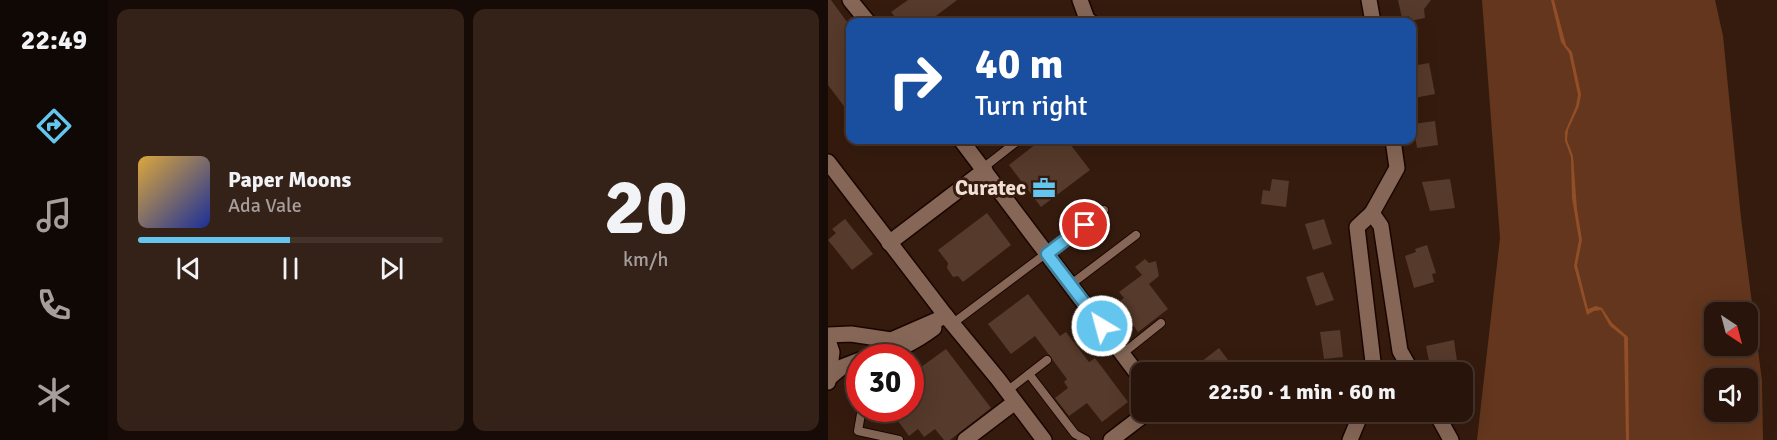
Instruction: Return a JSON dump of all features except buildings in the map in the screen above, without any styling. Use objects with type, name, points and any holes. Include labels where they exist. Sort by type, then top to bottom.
[{"type":"street","points":[[1080,0],[1087,18]]},
{"type":"street","points":[[1369,0],[1372,18]]},
{"type":"street","points":[[857,2],[866,18]]},
{"type":"street","points":[[964,144],[1131,366]]},
{"type":"street","points":[[1373,362],[1357,227],[1372,213],[1397,168],[1394,144]]},
{"type":"street","points":[[828,162],[1044,440]]},
{"type":"street","points":[[890,243],[984,169]]},
{"type":"street","points":[[1372,213],[1382,226],[1400,351],[1406,362]]},
{"type":"street","points":[[828,335],[851,334],[891,340],[949,320]]},
{"type":"street","points":[[912,344],[949,320]]},
{"type":"street","points":[[828,340],[832,352],[828,380]]},
{"type":"street","points":[[828,380],[846,365]]},
{"type":"street","points":[[965,440],[1011,397]]},
{"type":"street","points":[[1112,440],[1135,422]]},
{"type":"street","points":[[1350,440],[1357,422]]},
{"type":"street","points":[[1441,422],[1451,440]]},
{"type":"lane","points":[[984,169],[1014,144]]},
{"type":"lane","points":[[949,320],[1047,254],[1104,210]]},
{"type":"lane","points":[[1070,285],[1136,235]]},
{"type":"lane","points":[[1122,354],[1161,323]]},
{"type":"lane","points":[[1011,397],[1029,374],[1047,360]]},
{"type":"lane","points":[[1029,374],[1075,434],[1086,440]]},
{"type":"lane","points":[[859,422],[858,430],[899,440]]},
{"type":"shaded area","points":[[1482,0],[1715,0],[1723,36],[1752,302],[1704,302],[1704,356],[1758,356],[1758,350],[1762,381],[1763,440],[1477,440],[1500,238]]},
{"type":"shaded area","points":[[1551,0],[1554,0],[1566,45],[1572,52],[1581,94],[1579,106],[1568,130],[1567,140],[1573,156],[1582,240],[1577,265],[1588,309],[1596,306],[1602,308],[1612,323],[1628,337],[1629,440],[1626,440],[1624,337],[1610,326],[1601,310],[1587,315],[1574,266],[1579,240],[1572,198],[1571,157],[1565,141],[1565,132],[1578,95],[1569,53],[1561,42]]},
{"type":"place","name":"Curatec","points":[[1044,188]]},
{"type":"route","points":[[1085,225],[1047,254],[1102,326]]}]
